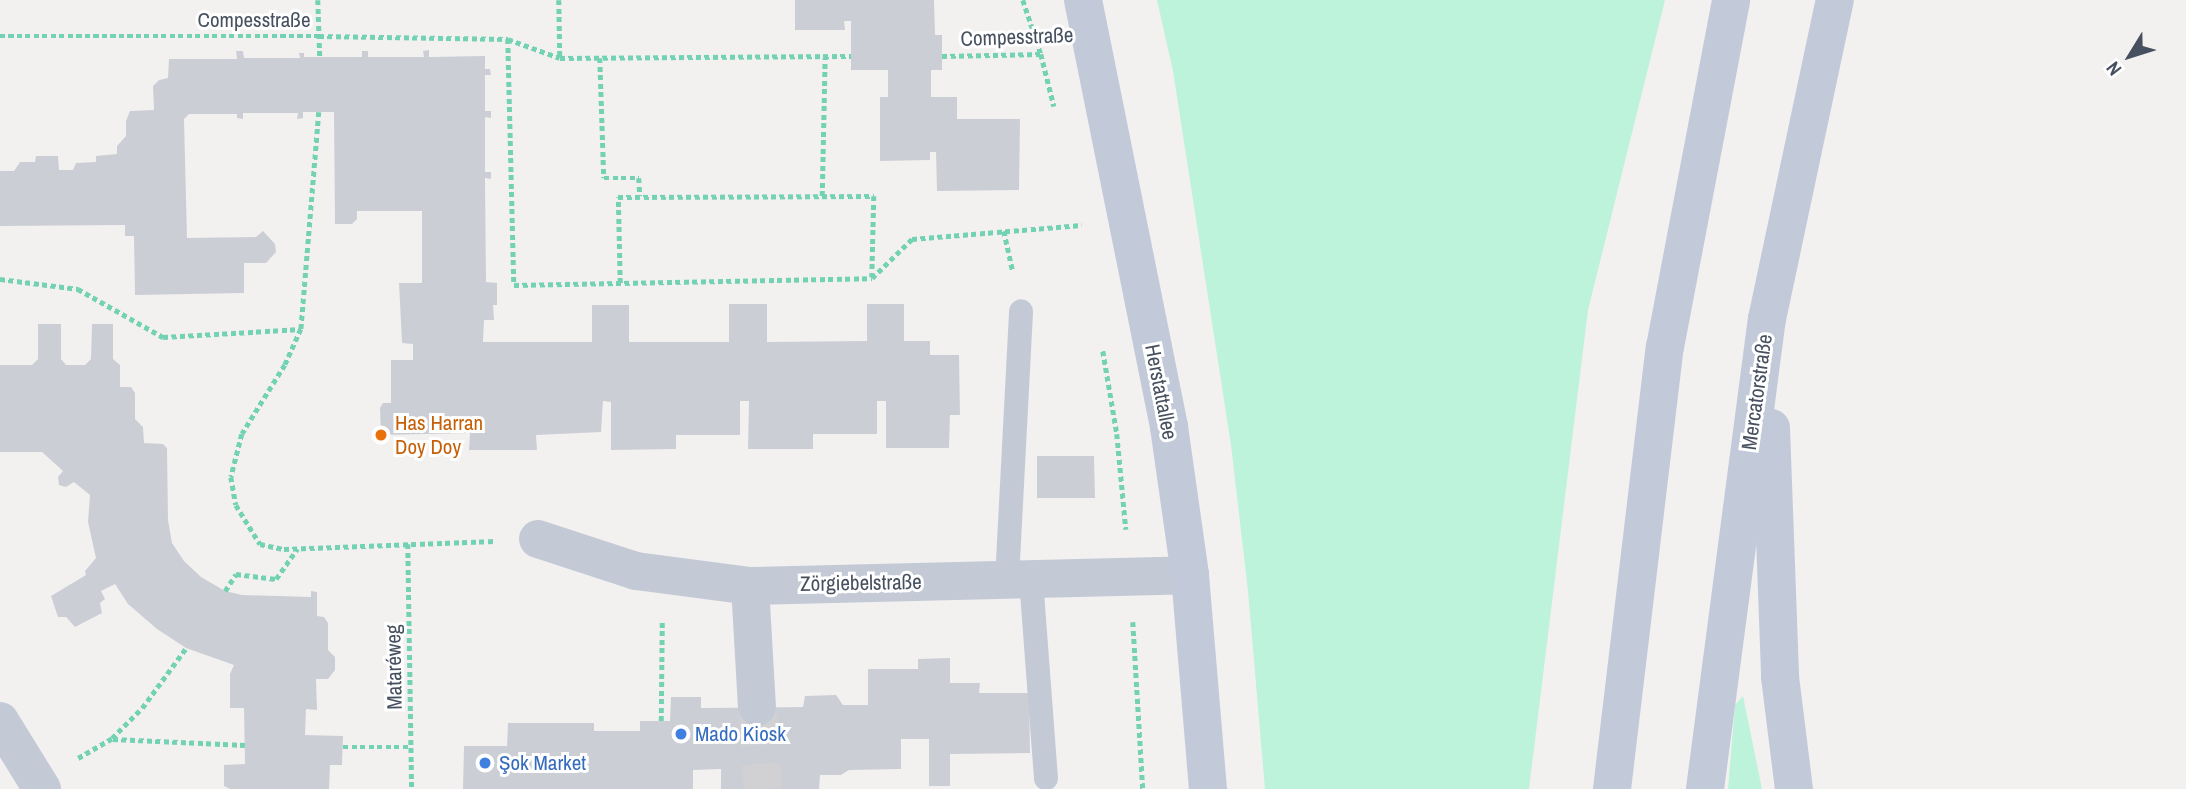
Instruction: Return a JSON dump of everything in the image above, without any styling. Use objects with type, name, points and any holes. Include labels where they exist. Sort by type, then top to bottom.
[{"type":"main road","name":"Herstattallee","points":[[1083,0],[1169,427],[1190,575],[1208,789]]},
{"type":"main road","points":[[1612,789],[1665,347],[1731,0]]},
{"type":"main road","name":"Mercatorstraße","points":[[1705,789],[1767,319],[1835,0]]},
{"type":"main road","points":[[1767,319],[1780,677],[1794,789]]},
{"type":"street","name":"Zörgiebelstraße","points":[[538,539],[636,571],[750,586],[1190,575]]},
{"type":"street","points":[[750,586],[757,707]]},
{"type":"street","points":[[0,720],[40,785]]},
{"type":"lane","points":[[1021,311],[1019,580],[1046,778]]},
{"type":"path","points":[[318,0],[320,57]]},
{"type":"path","points":[[559,0],[560,58]]},
{"type":"path","points":[[1023,0],[1041,54],[1057,119]]},
{"type":"path","name":"Compesstraße","points":[[0,36],[319,36],[508,40],[560,58],[851,56]]},
{"type":"path","points":[[508,40],[514,285],[872,278],[912,239],[1082,225]]},
{"type":"path","name":"Compesstraße","points":[[942,56],[1094,50]]},
{"type":"path","points":[[822,196],[825,57]]},
{"type":"path","points":[[600,58],[604,178],[639,178],[639,197]]},
{"type":"path","points":[[320,112],[301,329],[285,365],[242,434],[231,477],[236,505],[260,544],[297,548],[538,539]]},
{"type":"path","points":[[620,283],[618,197],[874,196],[872,278]]},
{"type":"path","points":[[1080,217],[1084,238]]},
{"type":"path","points":[[0,279],[78,289],[163,337],[301,329]]},
{"type":"path","points":[[1102,342],[1117,434],[1131,577],[1143,789]]},
{"type":"path","name":"Mataréweg","points":[[408,544],[412,789]]},
{"type":"path","points":[[225,591],[236,574],[276,579],[297,548]]},
{"type":"path","points":[[661,721],[663,574]]},
{"type":"path","points":[[40,785],[112,738],[142,708],[186,648]]},
{"type":"path","points":[[112,738],[245,745]]},
{"type":"path","points":[[343,747],[411,747]]},
{"type":"green space","points":[[1157,0],[1665,0],[1588,310],[1529,789],[1265,789],[1248,591],[1231,445],[1173,71]]},
{"type":"green space","points":[[1743,696],[1762,789],[1728,789],[1735,705]]},
{"type":"building","points":[[795,0],[934,0],[935,35],[942,35],[942,70],[931,70],[931,97],[957,97],[957,119],[1020,119],[1019,190],[937,191],[936,152],[930,152],[930,160],[880,161],[880,97],[888,97],[888,70],[851,70],[851,21],[844,21],[845,30],[795,30]]},
{"type":"building","points":[[429,50],[429,57],[485,56],[485,69],[490,69],[491,75],[485,75],[485,111],[491,111],[491,118],[485,117],[485,172],[491,172],[491,179],[485,178],[486,282],[497,283],[497,305],[493,305],[494,320],[484,320],[483,342],[592,342],[592,305],[629,305],[629,342],[729,342],[729,304],[767,304],[767,342],[867,341],[867,304],[904,304],[904,341],[930,341],[930,355],[959,355],[960,415],[950,415],[949,448],[886,448],[886,401],[877,401],[877,434],[813,434],[813,449],[748,449],[749,401],[740,401],[740,435],[676,435],[676,449],[611,450],[611,402],[603,401],[601,432],[536,435],[537,450],[469,450],[470,433],[381,435],[380,408],[383,403],[391,403],[391,360],[413,360],[413,344],[402,343],[399,283],[422,283],[422,211],[357,211],[357,219],[352,224],[335,224],[334,112],[303,112],[303,118],[297,119],[298,113],[243,113],[243,119],[237,118],[237,114],[189,114],[184,119],[187,238],[256,237],[263,231],[275,244],[276,252],[266,263],[244,263],[244,293],[135,295],[134,236],[125,236],[125,225],[0,226],[0,171],[14,171],[20,162],[35,162],[36,156],[58,156],[59,170],[73,170],[76,163],[96,162],[96,156],[117,154],[117,146],[126,136],[126,121],[130,111],[154,110],[153,86],[159,80],[168,78],[169,59],[237,59],[236,51],[243,51],[244,58],[300,58],[299,53],[304,53],[304,57],[362,57],[362,51],[368,51],[368,57],[424,57],[423,51]]},
{"type":"building","points":[[38,324],[61,324],[61,359],[66,365],[85,365],[91,359],[92,324],[113,324],[113,359],[120,365],[120,387],[131,387],[135,393],[135,419],[143,427],[144,443],[163,444],[167,448],[168,520],[172,543],[184,561],[201,577],[225,591],[242,595],[311,597],[311,591],[317,592],[317,616],[324,617],[328,623],[328,650],[335,657],[335,670],[328,679],[316,679],[317,710],[306,709],[305,735],[343,736],[342,765],[330,765],[329,789],[230,789],[224,786],[224,765],[245,764],[244,708],[230,708],[230,674],[234,665],[186,648],[157,629],[128,604],[115,584],[101,591],[105,599],[100,603],[102,613],[75,627],[66,617],[58,617],[51,596],[86,575],[85,571],[96,558],[88,522],[90,495],[74,482],[66,487],[59,485],[58,477],[63,471],[42,452],[0,452],[0,365],[32,365],[38,359]]},
{"type":"building","points":[[1037,456],[1094,456],[1095,498],[1037,498]]},
{"type":"building","points":[[950,658],[950,683],[980,683],[979,693],[1029,693],[1030,753],[950,754],[950,786],[929,786],[929,739],[901,739],[901,769],[849,770],[841,775],[820,775],[819,789],[721,789],[721,769],[693,770],[693,789],[463,789],[464,746],[507,746],[508,723],[594,723],[594,731],[640,731],[640,721],[670,721],[671,697],[701,697],[701,708],[803,707],[805,696],[836,695],[843,705],[868,705],[868,669],[918,669],[918,659]]},
{"type":"tunnel","points":[[757,707],[763,789]]},
{"type":"place","name":"Has Harran Doy Doy","points":[[381,435]]},
{"type":"place","name":"Mado Kiosk","points":[[681,734]]},
{"type":"place","name":"Şok Market","points":[[485,763]]}]
